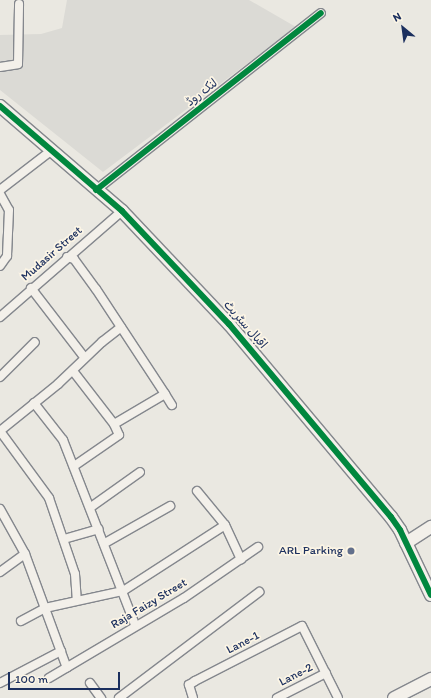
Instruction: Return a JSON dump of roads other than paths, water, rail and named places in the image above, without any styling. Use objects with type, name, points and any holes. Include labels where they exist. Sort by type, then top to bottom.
[{"type":"street","points":[[0,67],[18,64],[19,4]]},
{"type":"street","name":"لنک روڈ","points":[[96,190],[321,13]]},
{"type":"street","name":"اقبال سٹریٹ","points":[[1,108],[52,150],[96,190],[122,210],[230,324],[386,510],[406,543],[431,595]]},
{"type":"street","points":[[0,190],[52,150]]},
{"type":"street","points":[[0,194],[9,210],[7,256],[0,266]]},
{"type":"street","name":"Mudasir Street","points":[[0,318],[30,288],[122,210]]},
{"type":"street","points":[[67,257],[74,259],[121,327],[172,406]]},
{"type":"street","points":[[30,288],[85,358]]},
{"type":"street","points":[[78,600],[74,574],[64,539],[49,498],[3,441],[0,431],[73,371],[85,358],[121,327]]},
{"type":"street","points":[[0,377],[35,342]]},
{"type":"street","points":[[73,371],[114,424],[119,435],[74,466]]},
{"type":"street","points":[[114,424],[165,394]]},
{"type":"street","points":[[34,403],[63,440],[91,507],[135,625]]},
{"type":"street","points":[[91,507],[140,472]]},
{"type":"street","points":[[197,491],[225,525],[241,559]]},
{"type":"street","points":[[105,544],[170,506]]},
{"type":"street","points":[[0,509],[25,554],[67,668]]},
{"type":"street","points":[[21,621],[46,608],[123,591],[225,525]]},
{"type":"street","points":[[406,543],[431,527]]},
{"type":"street","points":[[64,539],[99,529]]},
{"type":"street","name":"Raja Faizy Street","points":[[49,678],[135,625],[184,598],[258,547]]},
{"type":"street","points":[[0,572],[25,554]]},
{"type":"street","points":[[119,698],[260,592]]},
{"type":"street","name":"Lane-1","points":[[193,698],[189,685],[194,681],[302,626],[326,673]]},
{"type":"street","points":[[0,683],[61,651]]},
{"type":"street","points":[[326,673],[338,698]]},
{"type":"street","name":"Lane-2","points":[[277,698],[326,673]]},
{"type":"street","points":[[394,698],[431,679]]},
{"type":"street","points":[[90,683],[101,698]]},
{"type":"place","name":"ARL Parking","points":[[351,551]]}]
